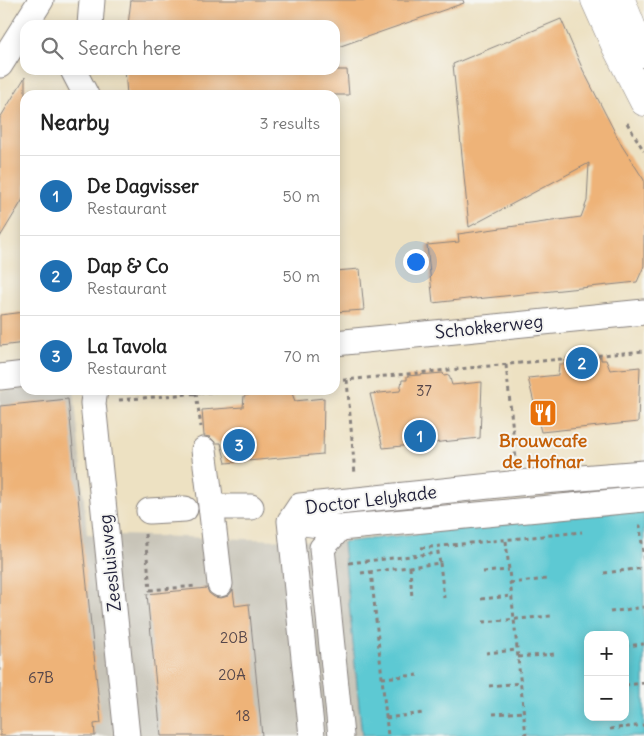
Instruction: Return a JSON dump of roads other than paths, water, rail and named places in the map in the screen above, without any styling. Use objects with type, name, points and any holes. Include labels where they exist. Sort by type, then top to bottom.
[{"type":"main road","points":[[595,0],[644,102]]},
{"type":"main road","points":[[621,0],[644,53]]},
{"type":"street","points":[[90,20],[92,0]]},
{"type":"street","points":[[30,20],[39,7]]},
{"type":"street","points":[[0,64],[20,35]]},
{"type":"street","points":[[75,75],[84,90]]},
{"type":"street","points":[[87,90],[88,75]]},
{"type":"street","name":"Schokkerweg","points":[[340,342],[644,312]]},
{"type":"street","points":[[0,377],[20,375]]},
{"type":"street","name":"Zeesluisweg","points":[[94,396],[127,736]]},
{"type":"street","points":[[204,450],[211,508],[209,585]]},
{"type":"street","name":"Doctor Lelykade","points":[[312,736],[290,521],[300,506],[518,483],[644,473]]},
{"type":"street","points":[[290,521],[340,528],[644,499]]},
{"type":"street","points":[[211,508],[251,507]]},
{"type":"street","points":[[147,522],[185,509]]},
{"type":"street","points":[[340,528],[322,548],[341,736]]},
{"type":"water","points":[[644,508],[644,736],[362,736],[343,542]]},
{"type":"place","name":"Dap & Co","points":[[582,363]]},
{"type":"place","name":"Brouwcafe de Hofnar","points":[[543,413]]},
{"type":"place","name":"De Dagvisser","points":[[420,436]]},
{"type":"place","name":"La Tavola","points":[[239,445]]}]
